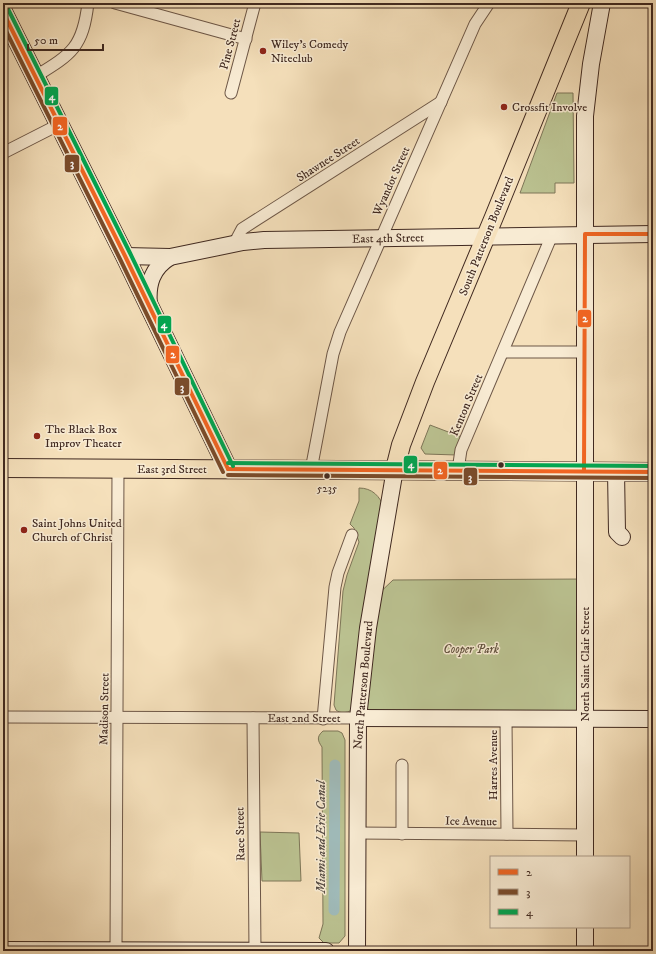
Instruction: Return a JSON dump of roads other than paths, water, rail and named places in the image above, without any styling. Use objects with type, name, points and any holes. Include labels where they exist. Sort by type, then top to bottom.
[{"type":"main road","name":"South Patterson Boulevard","points":[[395,469],[417,402],[486,237],[580,3]]},
{"type":"main road","name":"North Saint Clair Street","points":[[585,856],[584,471],[586,106],[591,64],[602,3]]},
{"type":"main road","points":[[3,12],[126,256],[228,469]]},
{"type":"main road","name":"East 4th Street","points":[[126,256],[170,257],[234,244],[264,240],[653,234]]},
{"type":"main road","points":[[149,304],[148,287],[152,275],[158,265],[170,257]]},
{"type":"main road","name":"East 3rd Street","points":[[3,468],[311,470],[395,469],[653,472]]},
{"type":"main road","name":"North Patterson Boulevard","points":[[358,951],[358,718],[368,628],[395,469]]},
{"type":"main road","points":[[616,471],[616,532],[622,537]]},
{"type":"main road","name":"East 2nd Street","points":[[358,718],[653,719]]},
{"type":"main road","points":[[585,928],[585,951]]},
{"type":"main road","points":[[3,950],[326,951]]},
{"type":"street","points":[[36,76],[62,61],[77,44],[82,33],[88,3]]},
{"type":"street","points":[[114,3],[246,39]]},
{"type":"street","name":"Pine Street","points":[[231,93],[255,3]]},
{"type":"street","name":"Wyandot Street","points":[[311,470],[333,354],[340,332],[379,239],[475,24],[489,3]]},
{"type":"street","name":"Shawnee Street","points":[[234,244],[242,229],[441,102]]},
{"type":"street","points":[[3,153],[60,124]]},
{"type":"street","name":"Kenton Street","points":[[458,470],[461,450],[552,235]]},
{"type":"street","points":[[503,352],[585,352]]},
{"type":"street","name":"Madison Street","points":[[116,950],[118,469]]},
{"type":"street","points":[[323,719],[335,587],[338,573],[352,535]]},
{"type":"street","name":"East 2nd Street","points":[[3,717],[358,718]]},
{"type":"street","name":"Race Street","points":[[253,718],[255,950]]},
{"type":"street","name":"Harres Avenue","points":[[506,719],[507,834]]},
{"type":"street","points":[[402,765],[402,834]]},
{"type":"street","name":"Ice Avenue","points":[[357,833],[585,835]]},
{"type":"waterway","name":"Miami and Erie Canal","points":[[334,910],[335,765]]},
{"type":"place","name":"Wiley’s Comedy Niteclub","points":[[263,51]]},
{"type":"place","name":"Crossfit Involve","points":[[504,107]]},
{"type":"place","name":"The Black Box Improv Theater","points":[[37,436]]},
{"type":"place","name":"5235","points":[[327,476]]},
{"type":"place","name":"Saint Johns United Church of Christ","points":[[24,530]]},
{"type":"park label","name":"Cooper Park","points":[[471,649]]}]
